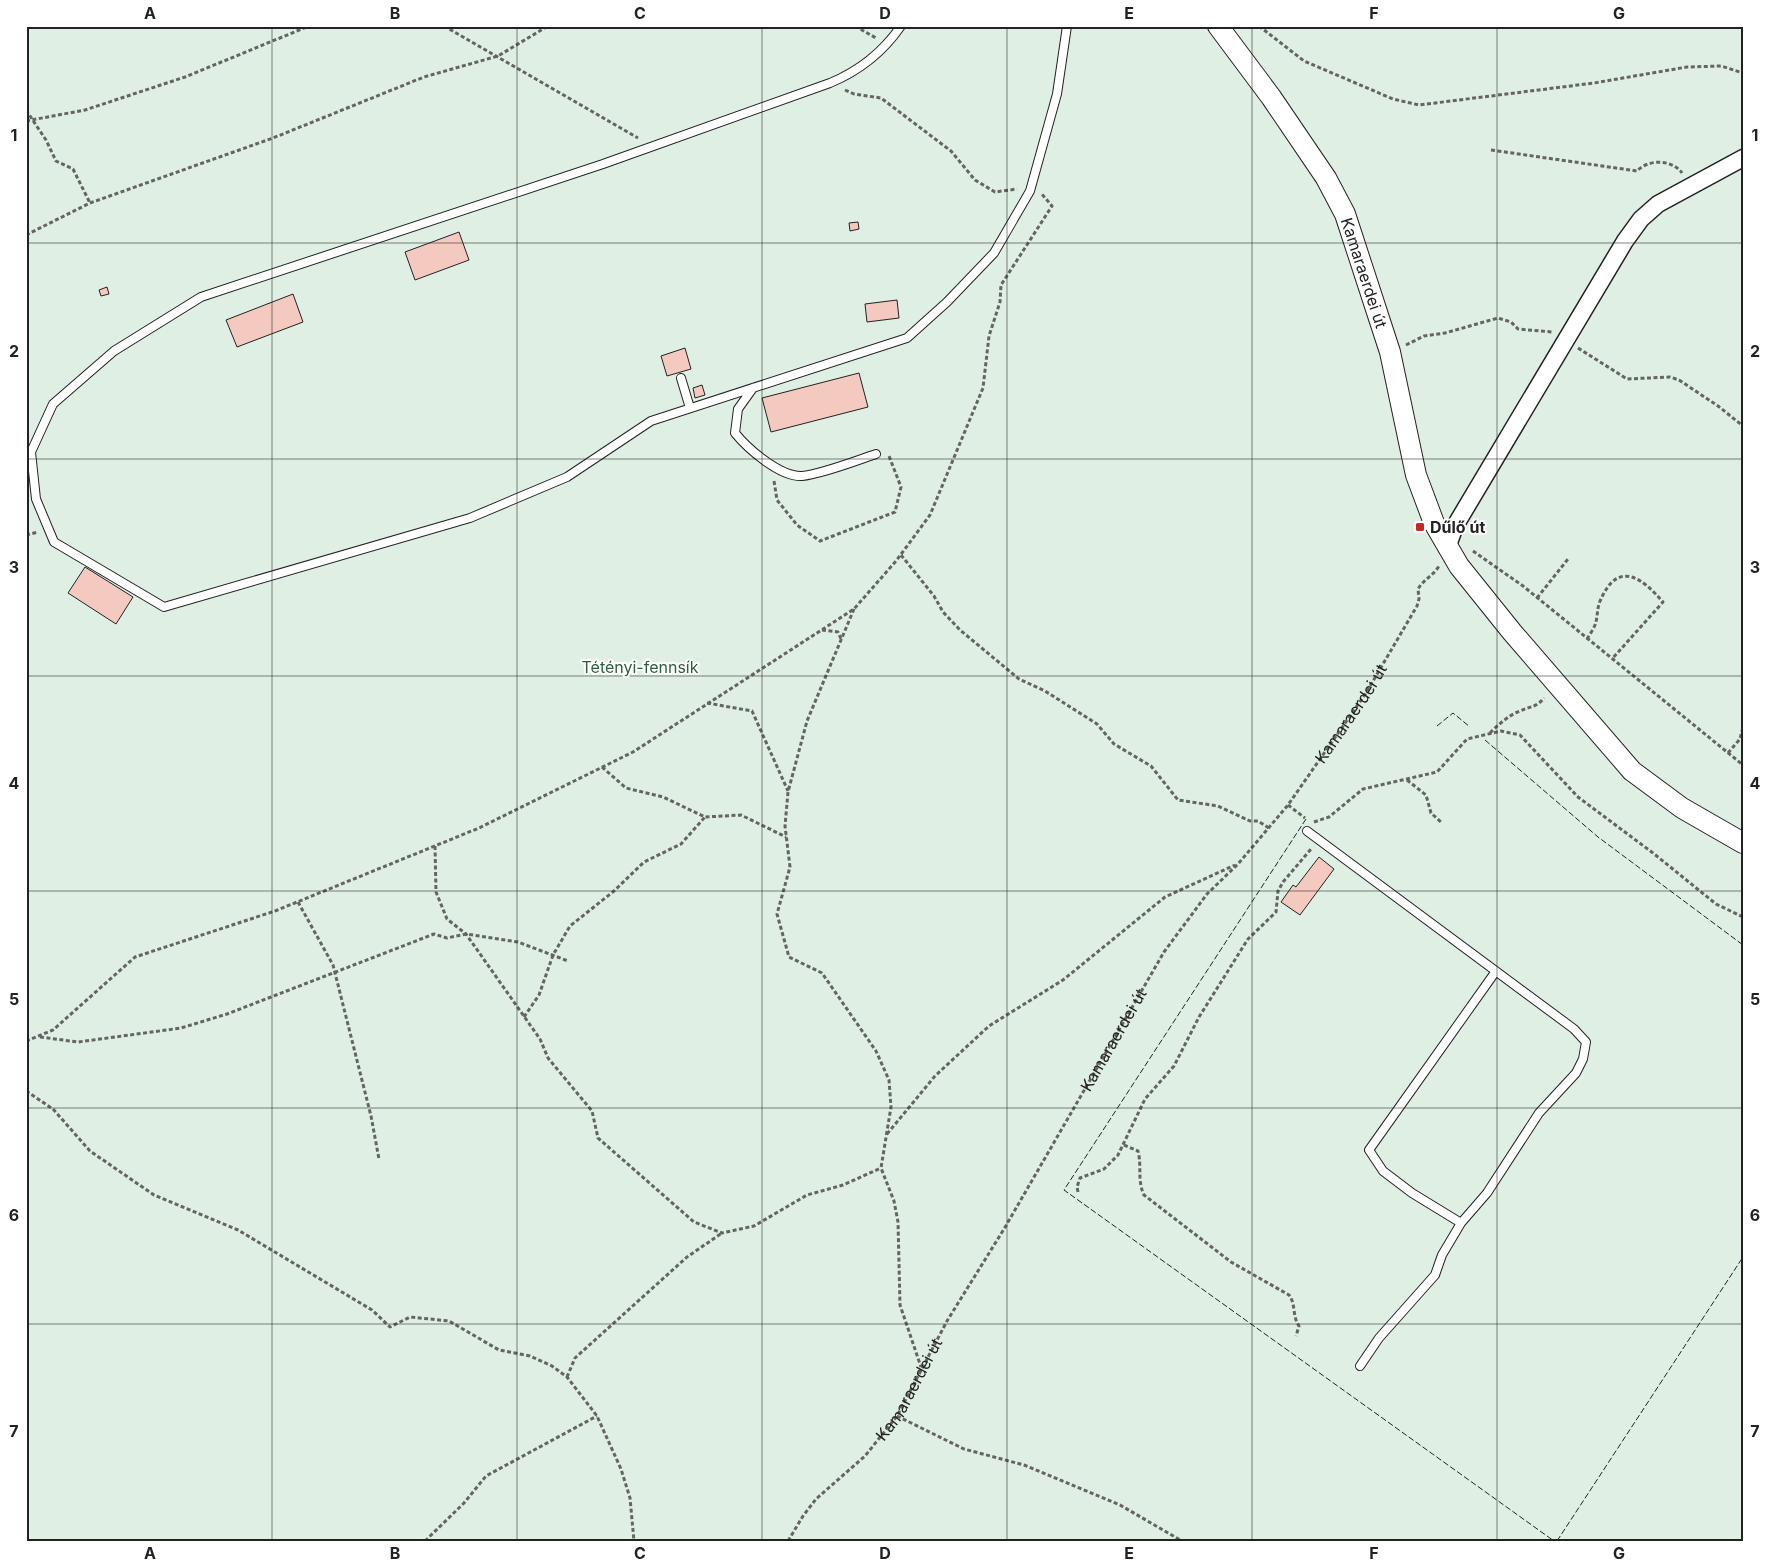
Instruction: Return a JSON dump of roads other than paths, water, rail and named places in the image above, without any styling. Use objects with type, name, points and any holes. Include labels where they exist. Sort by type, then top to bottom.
[{"type":"street","name":"Kamaraerdei út","points":[[1218,26],[1271,97],[1326,178],[1344,214],[1390,352],[1416,475],[1434,523],[1459,566],[1512,632],[1632,771],[1682,808],[1743,843]]},
{"type":"street","points":[[1448,548],[1455,526],[1565,339],[1625,241],[1641,219],[1658,204],[1743,158]]},
{"type":"lane","points":[[901,26],[885,47],[851,74],[830,83],[654,147],[201,297],[114,351],[53,404],[31,452],[36,499],[54,542],[164,607],[470,518],[567,477],[651,421],[907,338],[947,302],[994,253],[1030,191],[1057,94],[1067,26]]},
{"type":"lane","points":[[681,378],[690,408]]},
{"type":"lane","points":[[753,388],[738,408],[735,434],[748,450],[772,466],[800,476],[876,454]]},
{"type":"lane","points":[[1307,831],[1574,1029],[1586,1042],[1584,1059],[1576,1073],[1539,1113],[1487,1193],[1461,1223],[1442,1255],[1434,1275],[1378,1338],[1360,1366]]},
{"type":"lane","points":[[1461,1223],[1412,1193],[1383,1171],[1369,1150],[1496,971]]},
{"type":"place","name":"Dűlő út","points":[[1420,527]]},
{"type":"park label","name":"Tétényi-fennsík","points":[[640,667]]}]
